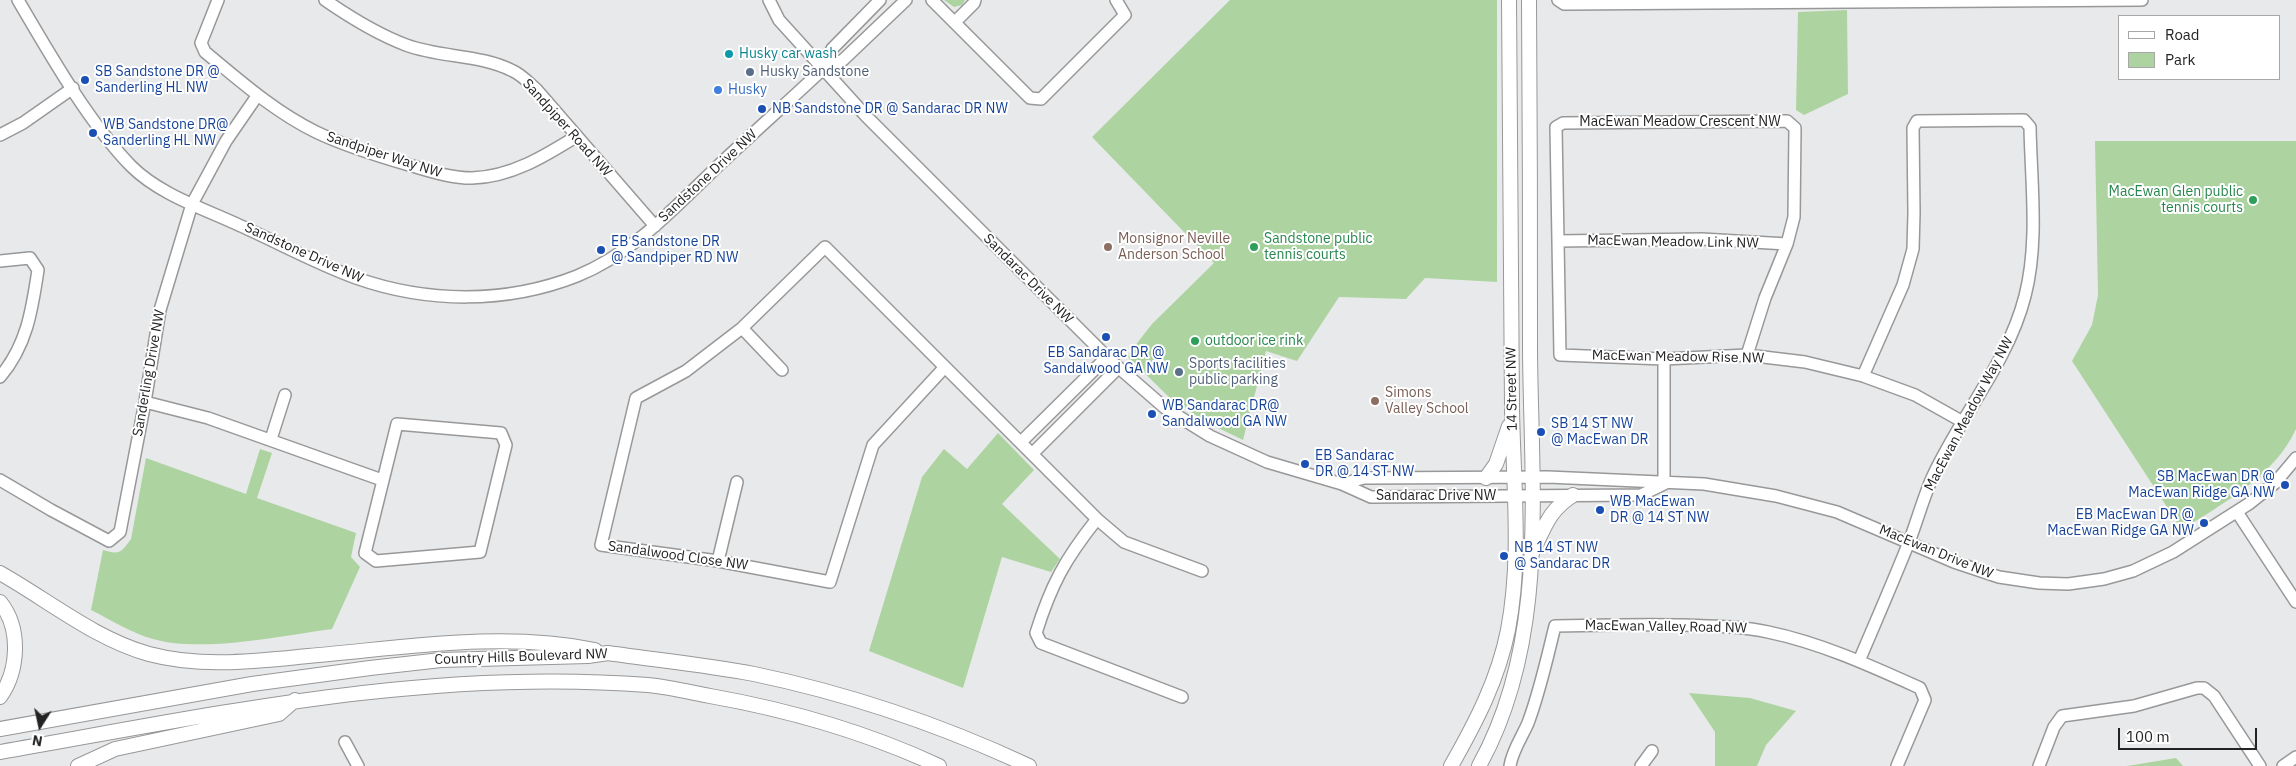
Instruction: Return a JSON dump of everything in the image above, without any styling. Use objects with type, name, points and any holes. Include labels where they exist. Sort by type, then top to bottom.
[{"type":"main road","name":"14 Street NW","points":[[1451,766],[1480,713],[1497,672],[1508,630],[1514,588],[1509,0]]},
{"type":"main road","name":"14 Street NW","points":[[1479,766],[1504,711],[1519,662],[1529,590],[1533,477],[1530,400],[1529,0]]},
{"type":"main road","points":[[1486,478],[1496,464],[1512,418]]},
{"type":"main road","points":[[1530,558],[1551,513],[1561,503],[1574,495]]},
{"type":"main road","points":[[2,574],[107,637],[150,654],[192,660],[236,663],[439,644],[513,641],[561,643],[608,652]]},
{"type":"main road","points":[[0,602],[9,617],[15,646],[14,664],[9,681],[0,697]]},
{"type":"main road","name":"Country Hills Boulevard NW","points":[[0,729],[252,684],[370,668],[441,660],[588,656],[608,652],[752,674],[854,699],[947,730],[1030,766]]},
{"type":"main road","name":"Country Hills Boulevard NW","points":[[0,752],[295,700],[368,691],[491,682],[566,681],[651,686],[742,702],[824,722],[939,766]]},
{"type":"main road","points":[[78,766],[115,749],[279,714],[295,700]]},
{"type":"main road","points":[[1458,766],[1480,713]]},
{"type":"main road","points":[[922,758],[935,766]]},
{"type":"main road","points":[[922,758],[946,766]]},
{"type":"street","name":"Sandstone Drive NW","points":[[18,0],[73,88],[109,140],[133,168],[162,189],[355,278],[407,293],[450,297],[504,296],[578,276],[622,253],[655,226],[822,70]]},
{"type":"street","name":"Sandpiper Way NW","points":[[218,0],[201,43],[204,52],[257,96],[316,132],[380,157],[448,176],[473,178],[499,174],[538,161],[577,136]]},
{"type":"street","name":"Sandpiper Road NW","points":[[325,0],[373,31],[406,45],[442,56],[489,61],[515,71],[537,90],[655,226]]},
{"type":"street","name":"Sandarac Drive NW","points":[[768,0],[778,20],[866,116],[1118,368],[1165,408],[1210,436],[1267,462],[1342,484],[1371,497],[1533,496]]},
{"type":"street","points":[[822,70],[832,49],[880,0]]},
{"type":"street","points":[[822,70],[843,60],[906,0]]},
{"type":"street","points":[[932,0],[1030,98],[1041,99],[1125,14],[1116,0]]},
{"type":"street","points":[[955,22],[975,0]]},
{"type":"street","points":[[1558,0],[1564,4],[1914,0],[2142,0]]},
{"type":"street","points":[[0,135],[22,123],[73,88]]},
{"type":"street","name":"Sanderling Drive NW","points":[[0,480],[109,541],[120,532],[145,402],[160,310],[192,204],[226,141],[257,96]]},
{"type":"street","name":"MacEwan Meadow Way NW","points":[[1859,661],[1933,477],[2010,337],[2024,298],[2030,270],[2032,234],[2030,127],[2024,120],[1916,121],[1913,128],[1913,249],[1903,284],[1863,376]]},
{"type":"street","name":"MacEwan Meadow Crescent NW","points":[[1560,354],[1556,127],[1563,123],[1787,121],[1795,128],[1794,217],[1787,244],[1765,298],[1747,355]]},
{"type":"street","name":"MacEwan Meadow Link NW","points":[[1558,240],[1702,240],[1787,244]]},
{"type":"street","name":"Sandalwood Close NW","points":[[944,368],[873,445],[830,582],[718,561],[601,545],[636,398],[686,371],[742,328],[825,247],[1097,519],[1124,542],[1202,571]]},
{"type":"street","points":[[0,260],[30,258],[38,270],[30,319],[10,364],[0,377]]},
{"type":"street","points":[[742,328],[782,370]]},
{"type":"street","name":"MacEwan Meadow Rise NW","points":[[1560,354],[1664,359],[1747,355],[1805,362],[1863,376],[1915,395],[1963,422]]},
{"type":"street","points":[[1021,442],[1107,357]]},
{"type":"street","points":[[1664,359],[1664,484]]},
{"type":"street","points":[[1033,453],[1118,368]]},
{"type":"street","points":[[272,439],[285,395]]},
{"type":"street","points":[[145,402],[208,418],[272,439],[382,480]]},
{"type":"street","points":[[397,424],[501,433],[506,445],[480,552],[376,561],[365,553],[382,480],[397,424]]},
{"type":"street","name":"MacEwan Drive NW","points":[[1533,477],[1642,480],[1664,484],[1704,484],[1776,496],[1837,512],[1908,543],[1998,577],[2039,583],[2068,584],[2104,579],[2153,563],[2173,552],[2237,512],[2275,482],[2296,458]]},
{"type":"street","name":"Sandarac Drive NW","points":[[1342,484],[1364,478],[1533,477]]},
{"type":"street","points":[[718,561],[737,482]]},
{"type":"street","name":"MacEwan Drive NW","points":[[1533,496],[1641,495],[1664,484]]},
{"type":"street","points":[[2237,512],[2296,602]]},
{"type":"street","points":[[1097,519],[1060,570],[1046,602],[1036,633],[1041,644],[1182,697]]},
{"type":"street","name":"MacEwan Valley Road NW","points":[[1510,766],[1511,758],[1527,724],[1541,685],[1556,626],[1730,626],[1768,632],[1812,643],[1859,661],[1920,688],[1925,700],[1897,766]]},
{"type":"street","points":[[2039,766],[2054,728],[2062,716],[2134,706],[2197,688],[2204,688],[2214,696],[2260,766]]},
{"type":"street","points":[[345,742],[358,766]]},
{"type":"street","points":[[1641,766],[1652,751]]},
{"type":"street","points":[[2283,766],[2296,757]]},
{"type":"green space","points":[[944,0],[965,0],[962,5],[954,7]]},
{"type":"green space","points":[[1230,0],[1497,0],[1497,282],[1425,278],[1406,299],[1339,297],[1297,361],[1266,351],[1243,440],[1208,423],[1172,400],[1127,356],[1152,324],[1214,263],[1092,137]]},
{"type":"green space","points":[[1847,10],[1848,94],[1804,115],[1796,110],[1798,12]]},
{"type":"green space","points":[[2095,141],[2296,141],[2296,429],[2287,446],[2261,475],[2231,498],[2182,530],[2072,361],[2092,325],[2098,295]]},
{"type":"green space","points":[[998,433],[1034,470],[1002,504],[1060,559],[1051,572],[1002,557],[963,688],[869,651],[922,477],[944,449],[967,469]]},
{"type":"green space","points":[[260,449],[272,453],[257,498],[356,533],[351,557],[360,567],[332,629],[242,642],[218,644],[173,643],[137,633],[91,610],[103,550],[119,552],[131,539],[146,458],[246,494]]},
{"type":"green space","points":[[1689,693],[1750,698],[1796,711],[1766,745],[1757,766],[1715,766],[1715,732]]},
{"type":"green space","points":[[2176,758],[2183,766],[2127,766]]},
{"type":"place","name":"Husky car wash","points":[[729,54]]},
{"type":"place","name":"Husky Sandstone","points":[[750,72]]},
{"type":"place","name":"SB Sandstone DR @ Sanderling HL NW","points":[[85,80]]},
{"type":"place","name":"Husky","points":[[718,90]]},
{"type":"place","name":"NB Sandstone DR @ Sandarac DR NW","points":[[762,109]]},
{"type":"place","name":"WB Sandstone DR@ Sanderling HL NW","points":[[93,133]]},
{"type":"place","name":"MacEwan Glen public tennis courts","points":[[2253,200]]},
{"type":"place","name":"Monsignor Neville Anderson School","points":[[1108,247]]},
{"type":"place","name":"Sandstone public tennis courts","points":[[1254,247]]},
{"type":"place","name":"EB Sandstone DR @ Sandpiper RD NW","points":[[601,250]]},
{"type":"place","name":"EB Sandarac DR @ Sandalwood GA NW","points":[[1106,337]]},
{"type":"place","name":"outdoor ice rink","points":[[1195,341]]},
{"type":"place","name":"Sports facilities public parking","points":[[1179,372]]},
{"type":"place","name":"Simons Valley School","points":[[1375,401]]},
{"type":"place","name":"WB Sandarac DR@ Sandalwood GA NW","points":[[1152,414]]},
{"type":"place","name":"SB 14 ST NW @ MacEwan DR","points":[[1541,432]]},
{"type":"place","name":"EB Sandarac DR @ 14 ST NW","points":[[1305,464]]},
{"type":"place","name":"SB MacEwan DR @ MacEwan Ridge GA NW","points":[[2285,485]]},
{"type":"place","name":"WB MacEwan DR @ 14 ST NW","points":[[1600,510]]},
{"type":"place","name":"EB MacEwan DR @ MacEwan Ridge GA NW","points":[[2204,523]]},
{"type":"place","name":"NB 14 ST NW @ Sandarac DR","points":[[1504,556]]}]
